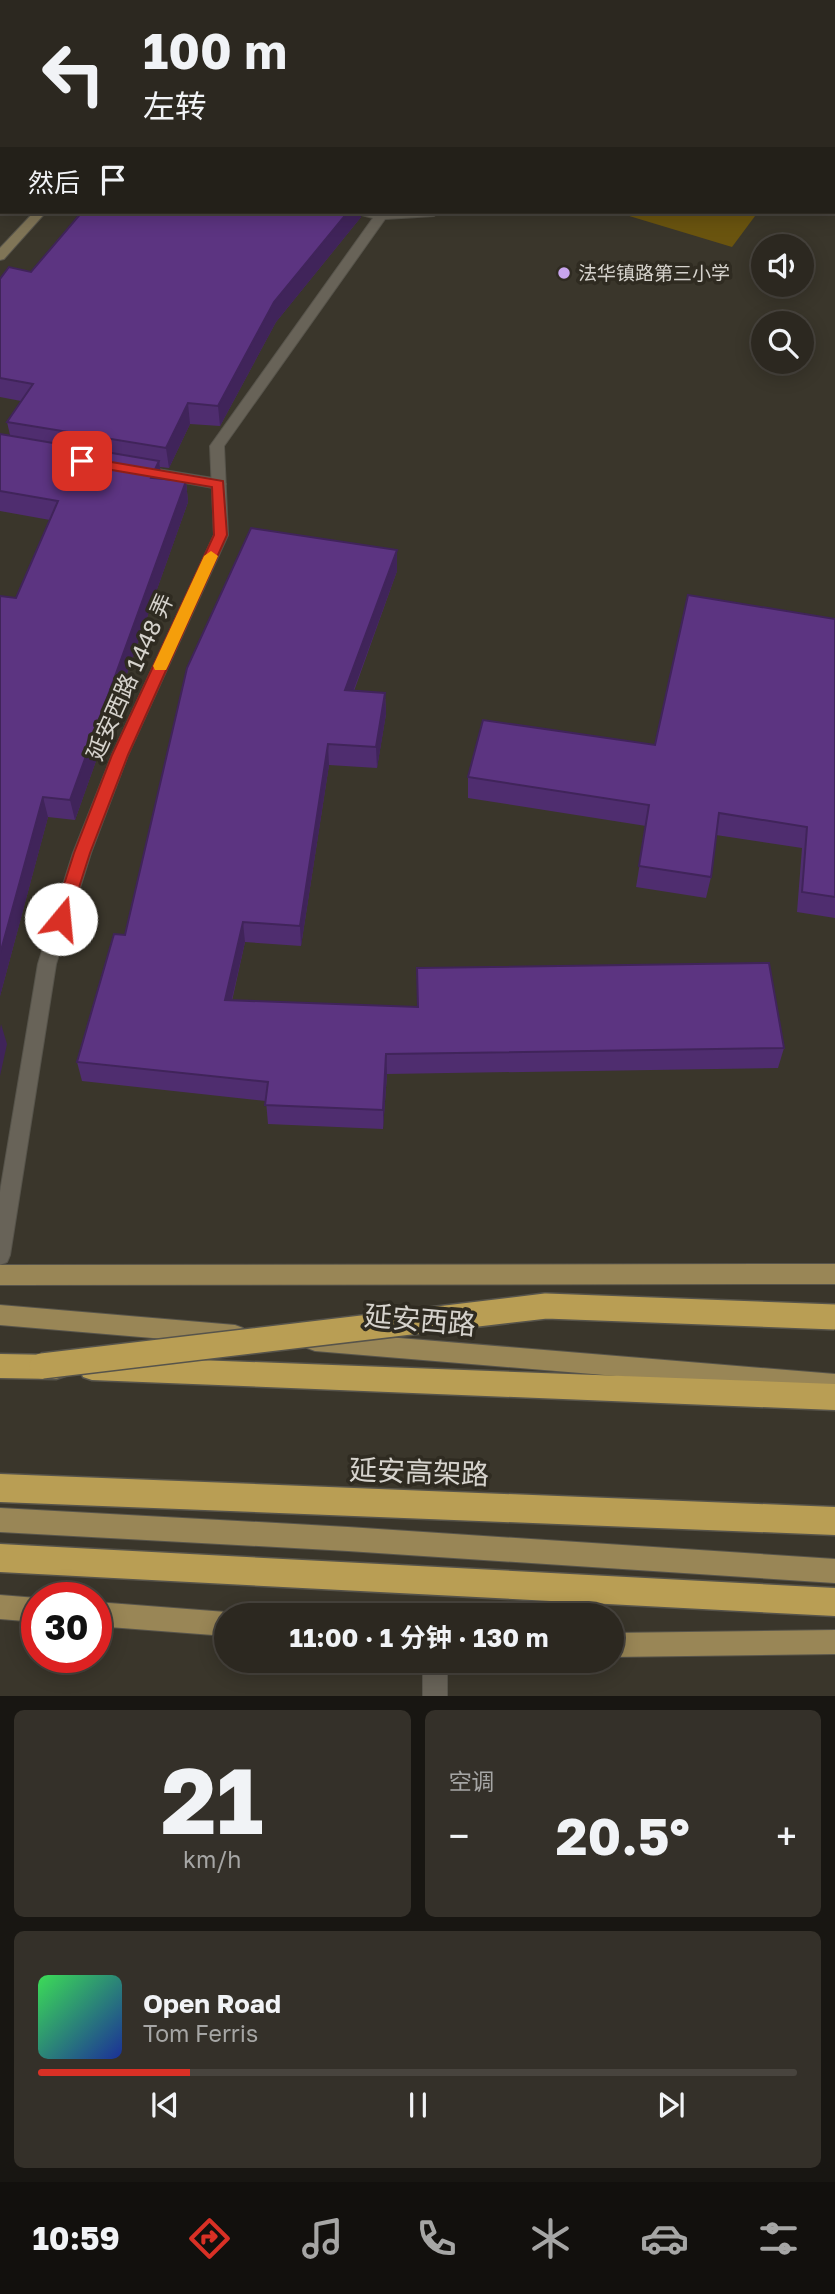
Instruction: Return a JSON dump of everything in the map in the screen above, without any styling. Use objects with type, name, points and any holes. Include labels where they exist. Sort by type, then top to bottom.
[{"type":"highway","points":[[41,1366],[546,1306],[835,1317]]},
{"type":"highway","points":[[0,1366],[835,1397]]},
{"type":"highway","name":"延安高架路","points":[[0,1488],[835,1521]]},
{"type":"highway","points":[[0,1558],[835,1602]]},
{"type":"main road","name":"延安西路","points":[[0,1275],[835,1274]]},
{"type":"main road","name":"延安西路","points":[[0,1315],[835,1384]]},
{"type":"main road","points":[[0,1520],[334,1538],[835,1572]]},
{"type":"main road","points":[[0,1607],[21,1608]]},
{"type":"main road","points":[[112,1615],[214,1623]]},
{"type":"main road","points":[[624,1645],[835,1642]]},
{"type":"street","points":[[0,256],[38,214]]},
{"type":"street","points":[[368,214],[408,214]]},
{"type":"street","name":"延安西路 1448 弄","points":[[0,1255],[47,964],[82,853],[120,755],[220,535],[217,446],[381,216]]},
{"type":"street","points":[[123,468],[219,484]]},
{"type":"street","points":[[435,1673],[435,1696]]},
{"type":"shaded area","points":[[623,214],[757,214],[732,247]]},
{"type":"building","points":[[80,214],[346,214],[274,302],[218,406],[188,403],[166,448],[7,422],[33,384],[0,378],[0,279],[9,267],[31,272]]},
{"type":"building","points":[[0,434],[159,461],[151,478],[186,481],[70,800],[43,797],[0,954],[0,596],[16,598],[58,501],[0,491]]},
{"type":"building","points":[[251,528],[397,550],[345,690],[385,693],[376,747],[328,744],[300,926],[243,922],[225,1000],[418,1007],[417,968],[769,963],[784,1048],[386,1054],[383,1110],[265,1105],[268,1082],[77,1062],[114,934],[125,935],[187,668]]},
{"type":"building","points":[[688,595],[835,619],[835,897],[802,892],[807,827],[719,813],[711,877],[639,866],[649,805],[468,777],[483,720],[655,745]]},
{"type":"slow traffic","points":[[161,666],[211,556]]},
{"type":"place","name":"法华镇路第三小学","points":[[564,273]]},
{"type":"route","points":[[61,919],[82,853],[120,755],[220,535],[219,484],[82,461]]}]
